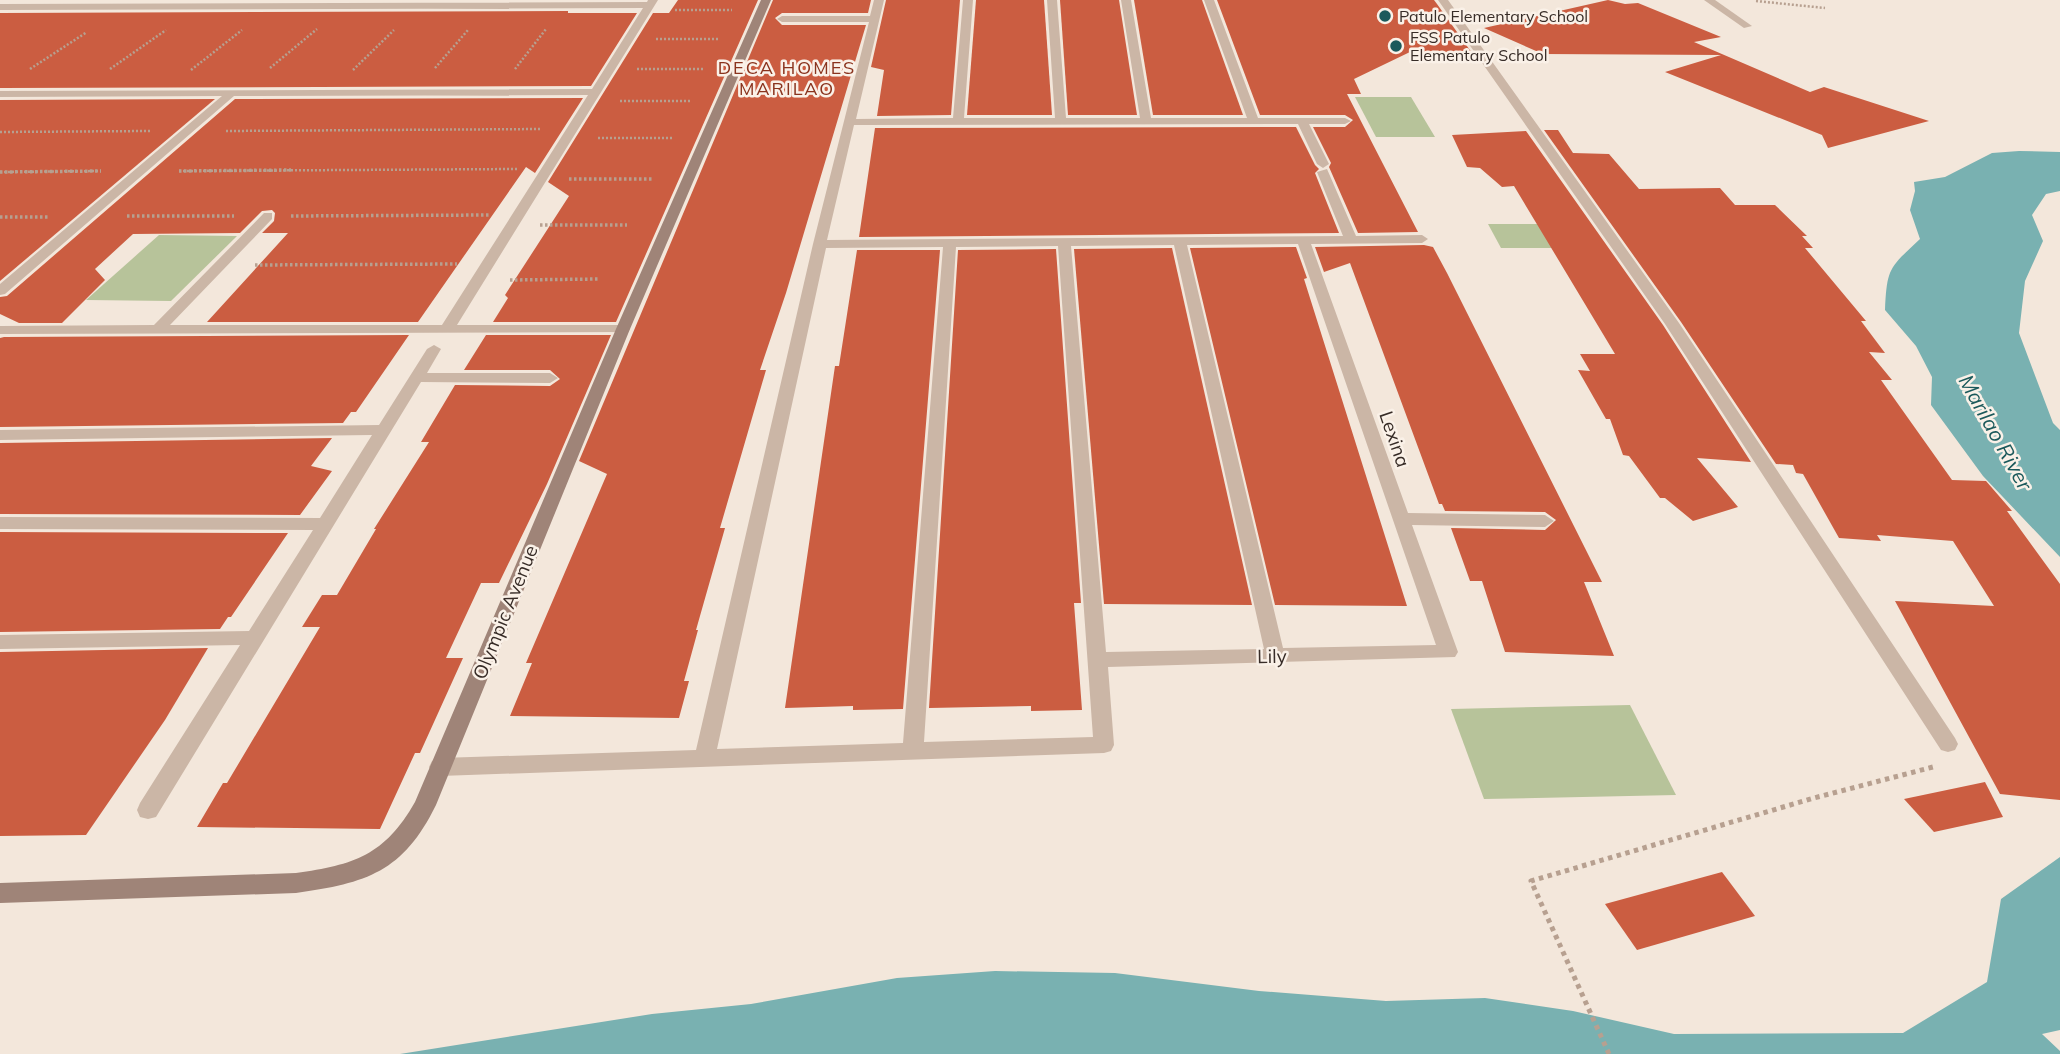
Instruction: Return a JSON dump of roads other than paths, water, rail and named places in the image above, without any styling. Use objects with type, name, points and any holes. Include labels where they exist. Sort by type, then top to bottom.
[{"type":"street","name":"Olympic Avenue","points":[[0,893],[296,883],[347,874],[384,859],[401,845],[415,826],[623,329],[766,0]]},
{"type":"street","points":[[704,759],[820,244],[879,0]]},
{"type":"street","points":[[958,123],[968,0]]},
{"type":"street","points":[[1052,0],[1061,122]]},
{"type":"street","points":[[1126,0],[1146,121]]},
{"type":"street","points":[[1209,0],[1254,122]]},
{"type":"street","points":[[1443,0],[1672,323],[1948,744]]},
{"type":"street","points":[[1709,0],[1747,26]]},
{"type":"street","points":[[0,7],[198,4],[650,5]]},
{"type":"street","points":[[447,329],[650,5]]},
{"type":"street","points":[[782,19],[875,19]]},
{"type":"street","points":[[0,94],[497,92],[591,97]]},
{"type":"street","points":[[0,291],[236,93]]},
{"type":"street","points":[[849,122],[1345,121]]},
{"type":"street","points":[[1302,122],[1351,240]]},
{"type":"street","points":[[158,330],[268,216]]},
{"type":"street","points":[[820,244],[1422,239]]},
{"type":"street","name":"Lexina","points":[[1303,240],[1448,652]]},
{"type":"street","points":[[1180,241],[1275,656]]},
{"type":"street","points":[[440,767],[1104,745],[1064,242]]},
{"type":"street","points":[[913,752],[950,243]]},
{"type":"street","points":[[0,330],[623,329]]},
{"type":"street","points":[[148,810],[434,349]]},
{"type":"street","points":[[417,377],[550,378]]},
{"type":"street","points":[[0,435],[384,430]]},
{"type":"street","points":[[1401,519],[1545,521]]},
{"type":"street","points":[[0,523],[325,524]]},
{"type":"street","points":[[0,642],[254,638]]},
{"type":"street","name":"Lily","points":[[1097,660],[1448,652]]},
{"type":"water","name":"Marilao River","points":[[2060,152],[2060,191],[2046,194],[2032,215],[2043,241],[2025,281],[2019,333],[2053,423],[2060,430],[2060,557],[1983,476],[1931,405],[1932,377],[1916,346],[1885,310],[1887,285],[1892,270],[1920,239],[1910,210],[1915,191],[1914,182],[1945,177],[1992,153]]},
{"type":"water","points":[[2060,857],[2060,1030],[2042,1034],[2060,1054],[400,1054],[652,1014],[751,1004],[897,978],[995,971],[1115,973],[1259,991],[1386,1001],[1485,998],[1573,1011],[1674,1034],[1903,1033],[1987,982],[2001,899]]},
{"type":"place","name":"Patulo Elementary School","points":[[1385,16]]},
{"type":"place","name":"FSS Patulo Elementary School","points":[[1396,46]]},
{"type":"district","name":"DECA HOMES MARILAO","points":[[787,77]]}]
